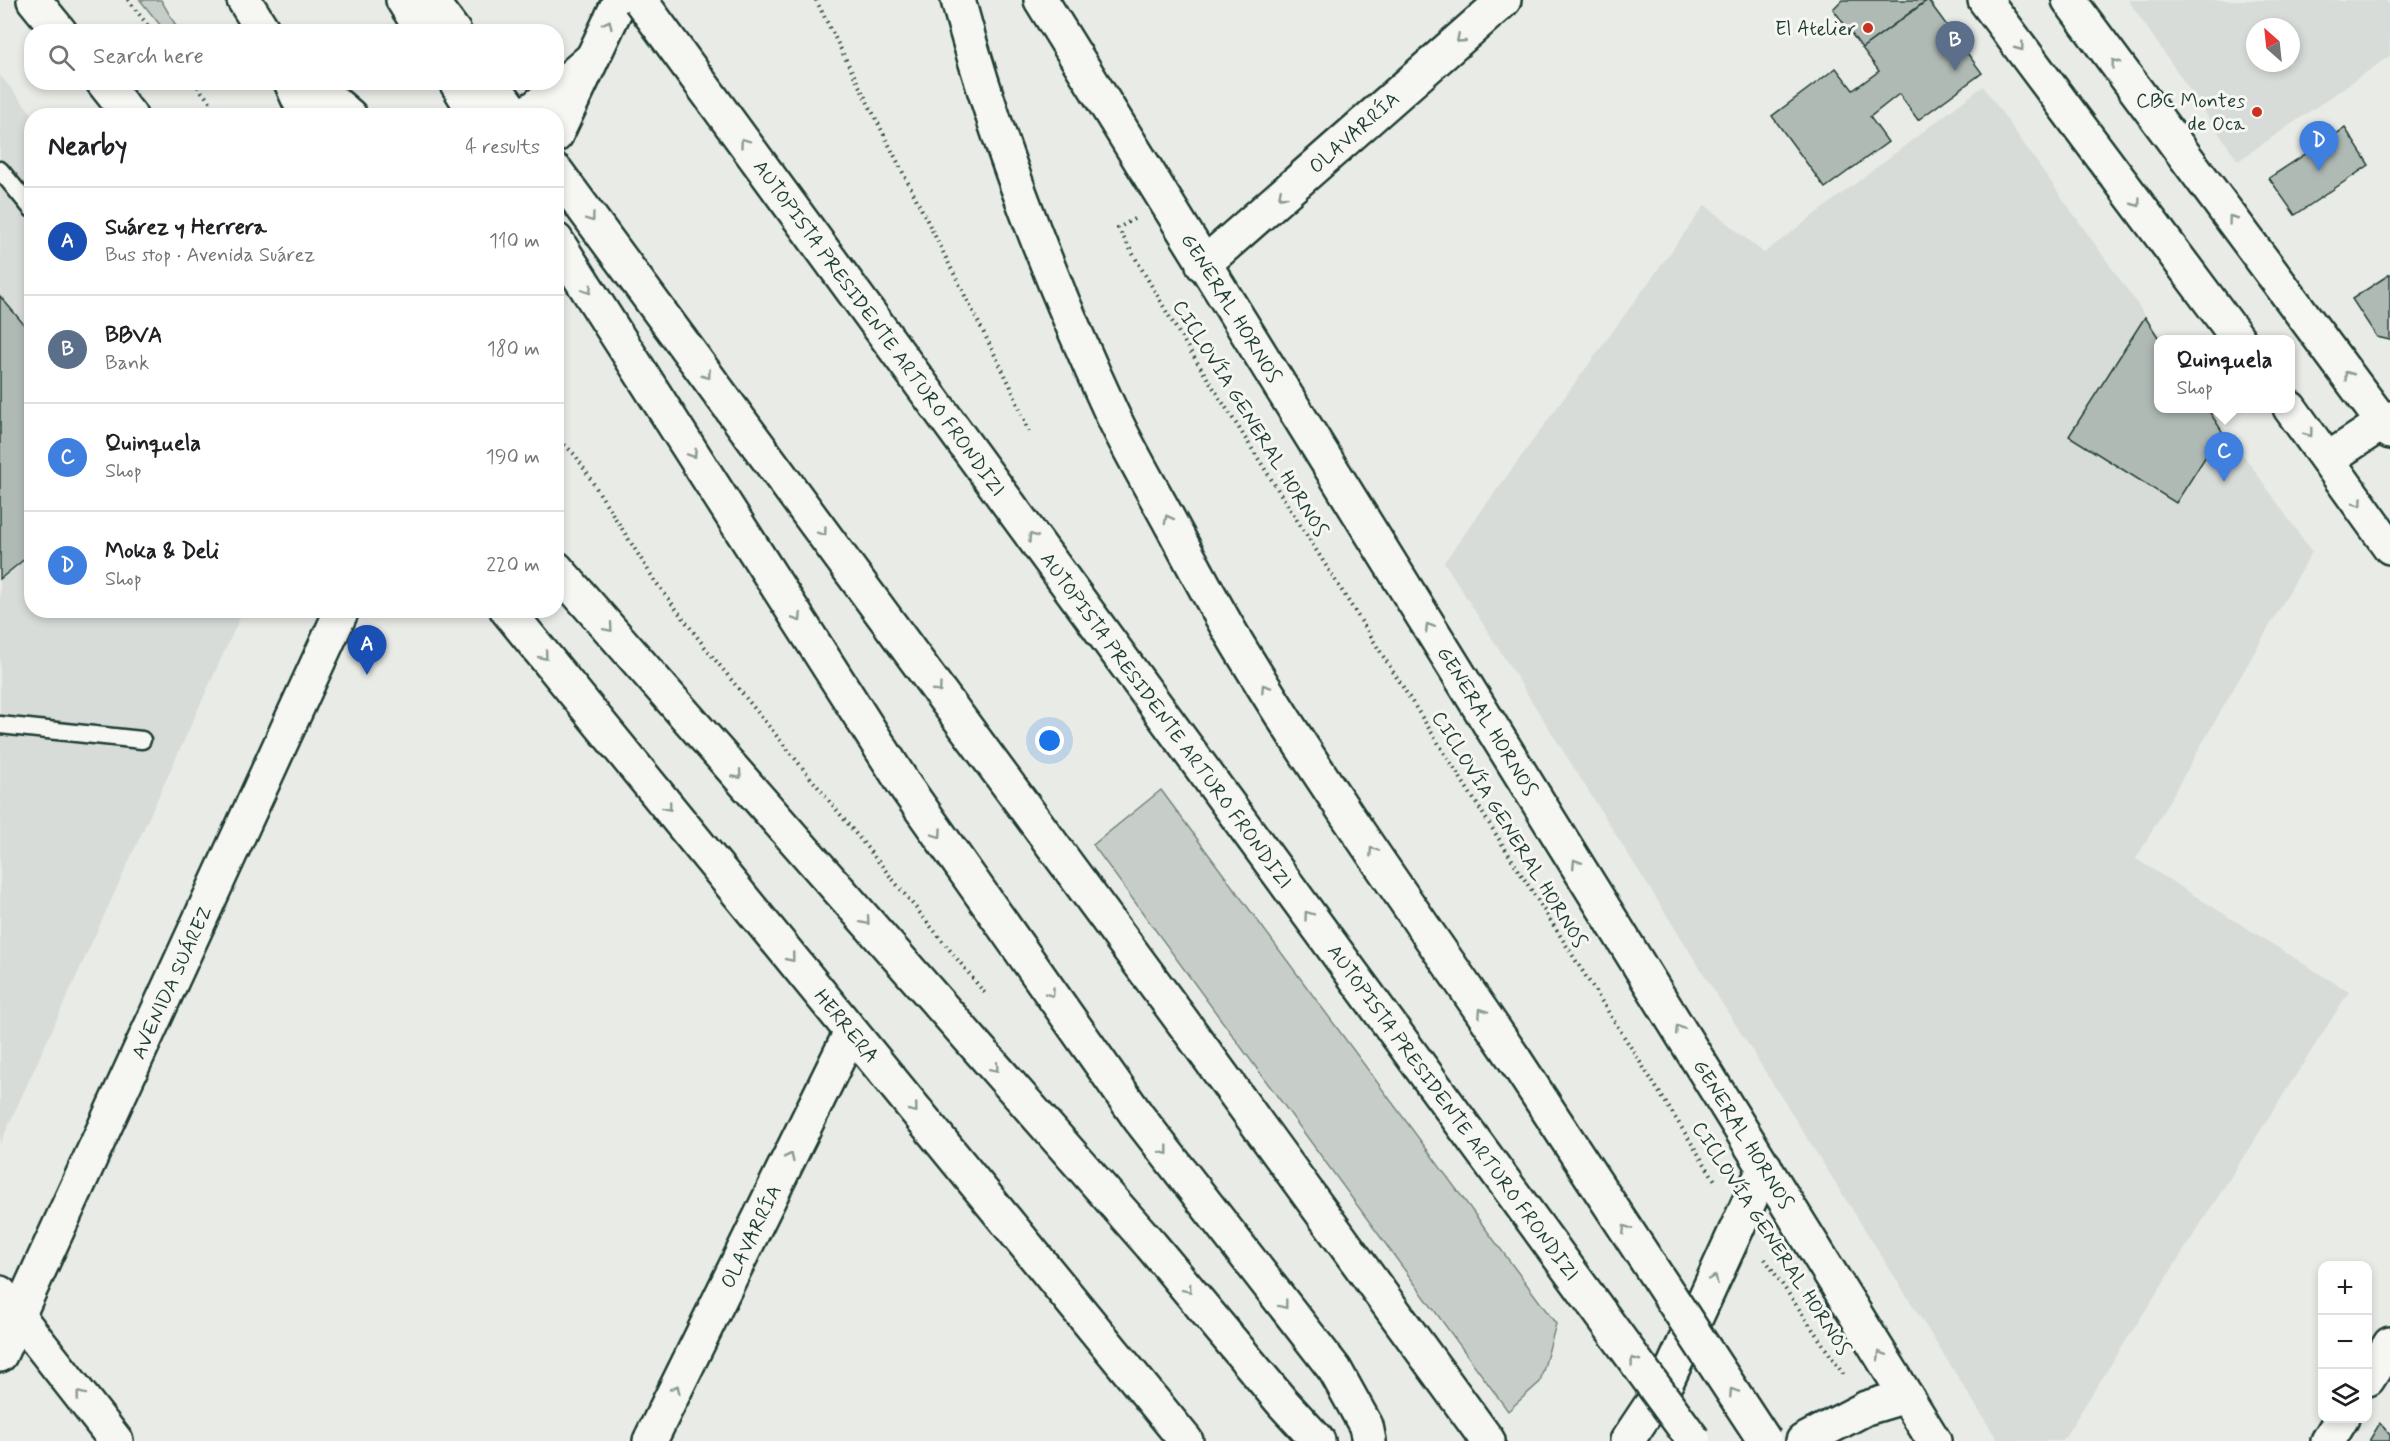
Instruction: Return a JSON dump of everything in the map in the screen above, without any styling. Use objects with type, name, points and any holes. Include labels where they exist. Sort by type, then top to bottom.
[{"type":"main road","points":[[34,0],[54,24]]},
{"type":"main road","points":[[244,0],[259,24]]},
{"type":"main road","points":[[403,0],[418,24]]},
{"type":"main road","points":[[430,0],[448,24]]},
{"type":"main road","points":[[564,117],[620,0]]},
{"type":"main road","name":"AUTOPISTA PRESIDENTE ARTURO FRONDIZI","points":[[640,0],[1694,1441]]},
{"type":"main road","points":[[958,0],[978,72],[1012,173],[1062,302],[1113,416],[1218,612],[1325,781],[1515,1060],[1765,1441]]},
{"type":"main road","name":"GENERAL HORNOS","points":[[1041,0],[1203,265],[1934,1441]]},
{"type":"main road","name":"OLAVARRÍA","points":[[1203,265],[1504,0]]},
{"type":"main road","points":[[1985,0],[2236,335]]},
{"type":"main road","points":[[2069,0],[2388,424],[2328,459]]},
{"type":"main road","points":[[564,83],[590,60]]},
{"type":"main road","points":[[109,90],[124,108]]},
{"type":"main road","points":[[295,90],[302,108]]},
{"type":"main road","points":[[319,90],[341,108]]},
{"type":"main road","points":[[461,90],[472,108]]},
{"type":"main road","points":[[497,90],[510,108]]},
{"type":"main road","points":[[534,108],[555,90]]},
{"type":"main road","points":[[564,182],[1488,1441]]},
{"type":"main road","points":[[564,253],[905,786],[1139,1118],[1335,1370],[1371,1436]]},
{"type":"main road","points":[[2294,413],[2390,547]]},
{"type":"main road","points":[[564,577],[1151,1245],[1318,1441]]},
{"type":"main road","name":"AVENIDA SUÁREZ","points":[[0,1355],[9,1305],[338,618]]},
{"type":"main road","name":"HERRERA","points":[[514,618],[1186,1441]]},
{"type":"main road","name":"OLAVARRÍA","points":[[650,1441],[851,1032]]},
{"type":"main road","points":[[1628,1441],[1667,1381],[1765,1167]]},
{"type":"main road","points":[[9,1305],[116,1441]]},
{"type":"main road","points":[[2372,1371],[2390,1344]]},
{"type":"main road","points":[[1803,1441],[1866,1408],[1906,1395]]},
{"type":"main road","points":[[2328,1441],[2339,1423]]},
{"type":"lane","points":[[0,170],[24,199]]},
{"type":"lane","points":[[0,725],[142,740]]},
{"type":"path","points":[[128,0],[147,24]]},
{"type":"path","points":[[816,0],[1010,385],[1030,435]]},
{"type":"path","points":[[200,90],[214,108]]},
{"type":"path","name":"CICLOVÍA GENERAL HORNOS","points":[[1118,228],[1193,356],[1740,1221],[1866,1408]]},
{"type":"path","points":[[564,444],[576,456],[655,581],[704,646],[989,998]]},
{"type":"shaded area","points":[[140,0],[161,0],[175,24],[159,24]]},
{"type":"shaded area","name":"CBC Montes de Oca","points":[[2128,0],[2386,0],[2390,6],[2390,56],[2238,161]]},
{"type":"shaded area","points":[[0,75],[27,108],[24,108],[24,618],[240,618],[0,1144]]},
{"type":"shaded area","points":[[1983,86],[2159,335],[2154,335],[2154,413],[2214,413],[2312,552],[2136,859],[2349,992],[2062,1441],[1998,1441],[1444,562],[1705,205],[1764,253]]},
{"type":"shaded area","points":[[1161,790],[1556,1324],[1540,1382],[1508,1411],[1093,845]]},
{"type":"building","name":"El Atelier","points":[[1842,0],[1927,0],[1862,48],[1833,9]]},
{"type":"building","points":[[1928,0],[1982,73],[1918,120],[1899,94],[1870,117],[1888,142],[1825,188],[1772,116],[1836,68],[1853,90],[1879,71],[1862,48]]},
{"type":"building","points":[[2345,128],[2369,165],[2295,215],[2269,178]]},
{"type":"building","points":[[2390,274],[2390,340],[2377,337],[2352,299]]},
{"type":"building","points":[[0,296],[24,324],[24,560],[0,579]]},
{"type":"building","points":[[2145,317],[2157,335],[2154,335],[2154,413],[2210,413],[2222,431],[2176,503],[2069,436]]},
{"type":"building","points":[[2380,1423],[2390,1435],[2390,1441],[2369,1441]]},
{"type":"place","name":"El Atelier","points":[[1868,28]]},
{"type":"place","name":"BBVA","points":[[1955,71]]},
{"type":"place","name":"CBC Montes de Oca","points":[[2257,112]]},
{"type":"place","name":"Moka & Deli","points":[[2319,171]]},
{"type":"place","name":"Quinquela","points":[[2224,482]]},
{"type":"place","name":"Suárez y Herrera","points":[[367,675]]}]
